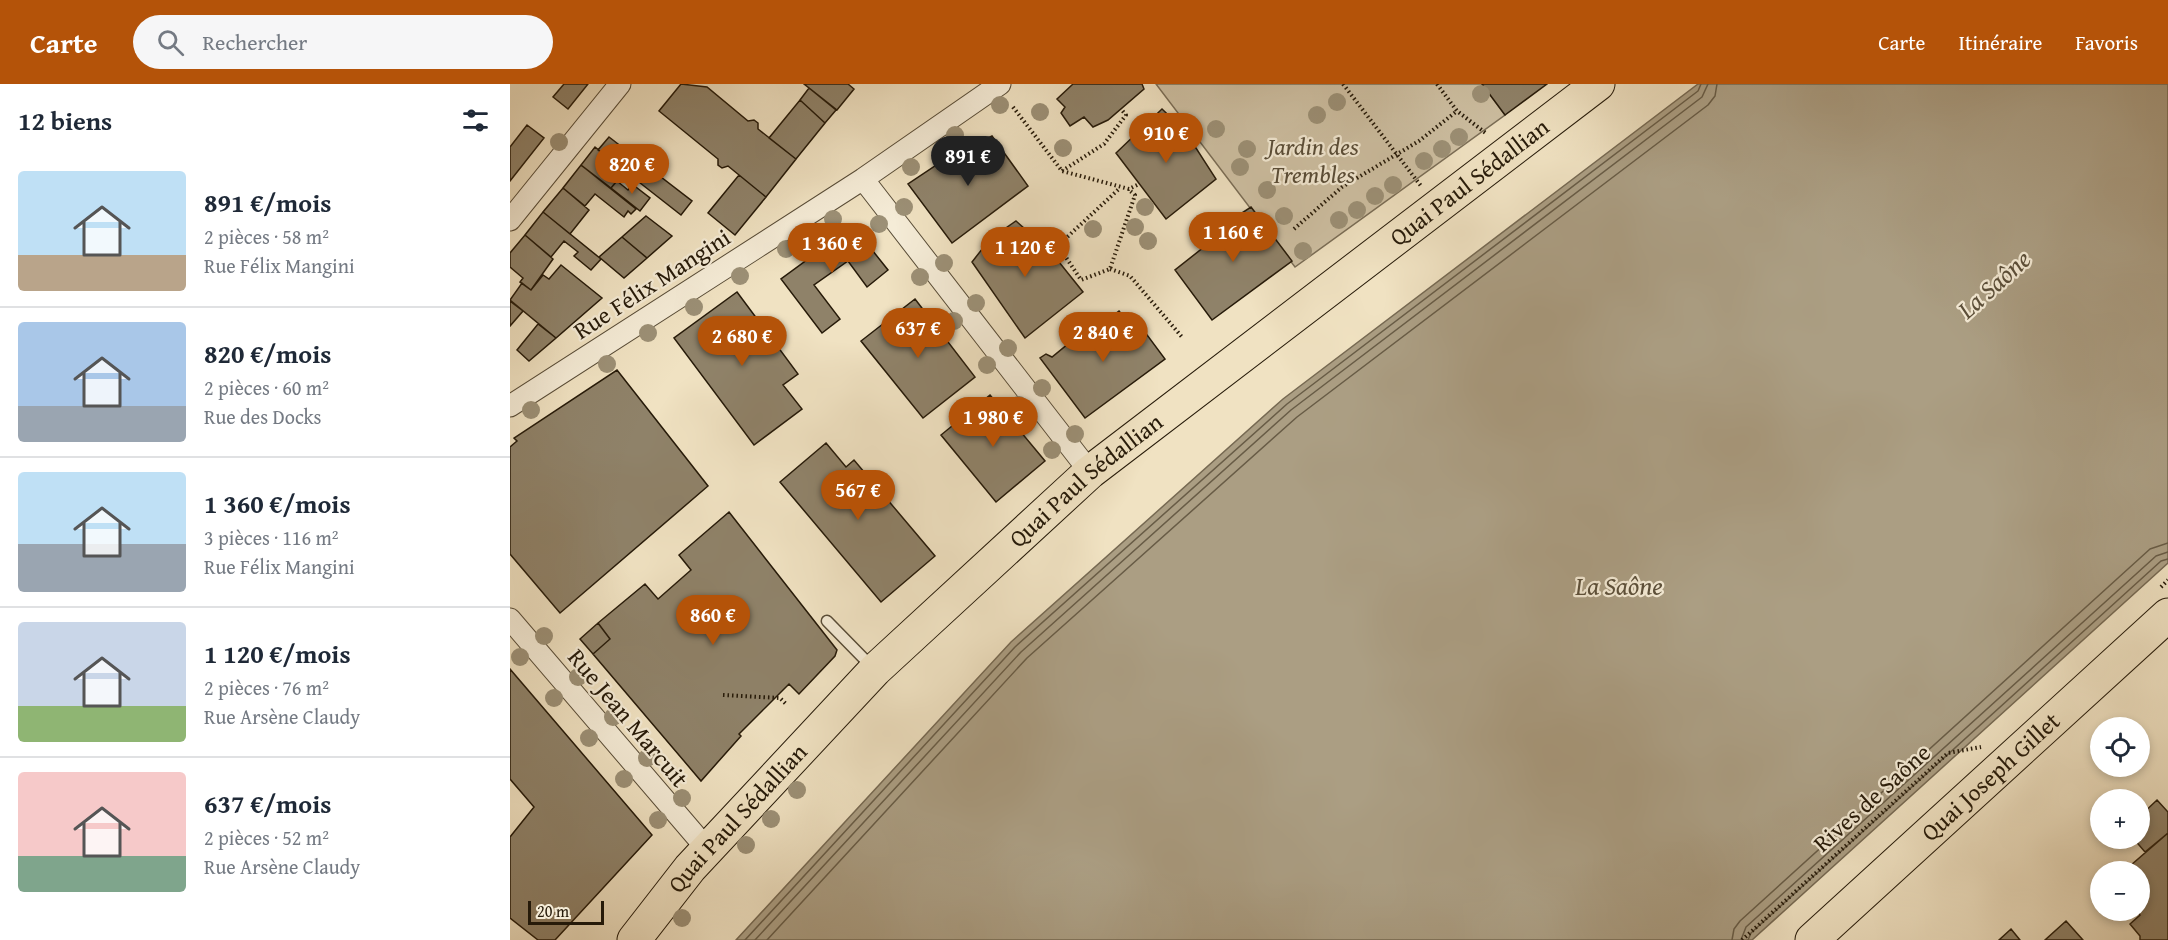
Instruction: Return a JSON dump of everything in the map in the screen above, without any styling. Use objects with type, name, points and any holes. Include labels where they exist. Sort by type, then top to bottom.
[{"type":"main road","name":"Quai Paul Sédallian","points":[[634,940],[707,849],[875,670],[1090,472],[1598,84]]},
{"type":"main road","name":"Quai Joseph Gillet","points":[[1812,940],[2164,602]]},
{"type":"street","points":[[510,220],[620,84]]},
{"type":"street","name":"Rue Félix Mangini","points":[[510,406],[863,179],[995,85]]},
{"type":"street","points":[[863,179],[1090,472]]},
{"type":"street","name":"Rue Jean Marcuit","points":[[510,619],[707,849]]},
{"type":"lane","points":[[827,621],[875,670]]},
{"type":"path","points":[[1343,84],[1437,207]]},
{"type":"path","points":[[1437,84],[1457,111],[1510,150]]},
{"type":"path","points":[[1013,107],[1062,171],[1129,189],[1135,195],[1110,269]]},
{"type":"path","points":[[1062,171],[1104,144],[1126,116],[1121,109]]},
{"type":"path","points":[[1294,229],[1342,187],[1419,141],[1457,111]]},
{"type":"path","points":[[1129,189],[1139,184]]},
{"type":"path","points":[[1051,252],[1059,247],[1120,187]]},
{"type":"path","points":[[1059,247],[1081,280],[1110,269],[1130,276],[1182,338]]},
{"type":"path","points":[[2164,602],[2168,580]]},
{"type":"path","points":[[723,695],[780,698],[788,705]]},
{"type":"path","name":"Rives de Saône","points":[[1742,940],[1948,753],[1985,746]]},
{"type":"green space","name":"Jardin des Trembles","points":[[1156,84],[1482,84],[1505,115],[1295,267]]},
{"type":"water","name":"La Saône","points":[[1698,84],[2168,84],[2168,563],[1752,940],[736,940],[1011,642],[1283,399]]},
{"type":"building","points":[[564,84],[588,84],[568,109],[553,97]]},
{"type":"building","points":[[681,84],[707,87],[748,121],[754,120],[758,123],[758,129],[796,159],[766,197],[728,166],[722,168],[718,165],[718,159],[659,111]]},
{"type":"building","points":[[804,84],[848,84],[854,89],[837,110]]},
{"type":"building","points":[[1073,84],[1142,84],[1144,89],[1108,120],[1093,127],[1084,117],[1070,126],[1061,113],[1065,107],[1057,99]]},
{"type":"building","points":[[1482,84],[1547,84],[1505,115]]},
{"type":"building","points":[[809,88],[836,110],[825,123],[800,100]]},
{"type":"building","points":[[800,100],[825,123],[796,159],[769,138]]},
{"type":"building","points":[[1162,109],[1185,131],[1216,179],[1166,219],[1116,153]]},
{"type":"building","points":[[527,125],[544,138],[510,181],[510,147]]},
{"type":"building","points":[[992,136],[1028,186],[952,243],[908,184],[941,162]]},
{"type":"building","points":[[609,137],[692,201],[681,215],[598,150]]},
{"type":"building","points":[[595,147],[625,171],[611,188],[581,165]]},
{"type":"building","points":[[581,165],[636,209],[631,214],[628,211],[624,217],[595,194],[585,206],[563,188]]},
{"type":"building","points":[[739,175],[766,197],[735,235],[708,213]]},
{"type":"building","points":[[617,181],[628,190],[632,184],[650,198],[640,211],[611,188]]},
{"type":"building","points":[[563,188],[589,210],[570,234],[543,212]]},
{"type":"building","points":[[1251,207],[1292,261],[1212,320],[1175,270],[1214,239],[1211,233]]},
{"type":"building","points":[[543,212],[601,259],[591,270],[574,256],[578,252],[564,241],[551,257],[525,235]]},
{"type":"building","points":[[646,216],[672,236],[647,258],[622,237]]},
{"type":"building","points":[[1016,221],[1051,252],[1083,292],[1025,338],[972,262],[990,239]]},
{"type":"building","points":[[853,226],[888,270],[867,287],[848,261],[814,285],[840,319],[822,333],[781,279]]},
{"type":"building","points":[[525,235],[553,259],[531,290],[520,282],[523,278],[510,267],[510,253]]},
{"type":"building","points":[[622,237],[647,258],[624,278],[599,257]]},
{"type":"building","points":[[561,265],[602,298],[556,338],[510,300],[522,283],[531,290],[543,275],[549,279]]},
{"type":"building","points":[[737,292],[798,374],[783,385],[802,409],[754,445],[674,338]]},
{"type":"building","points":[[915,299],[975,377],[923,418],[861,341]]},
{"type":"building","points":[[510,301],[523,311],[510,326]]},
{"type":"building","points":[[1119,311],[1128,322],[1136,320],[1165,359],[1085,418],[1040,358],[1046,354],[1052,357],[1079,335],[1082,340]]},
{"type":"building","points":[[538,324],[556,338],[529,361],[517,350]]},
{"type":"building","points":[[617,370],[708,486],[560,613],[510,554],[510,447],[517,441],[514,438]]},
{"type":"building","points":[[990,395],[1045,461],[996,502],[941,435]]},
{"type":"building","points":[[826,443],[846,467],[854,460],[935,556],[881,602],[780,482]]},
{"type":"building","points":[[729,512],[837,650],[835,656],[799,694],[789,684],[739,734],[741,736],[701,781],[593,654],[610,639],[598,623],[645,584],[658,599],[691,570],[679,555]]},
{"type":"building","points":[[598,623],[610,639],[593,654],[580,639]]},
{"type":"building","points":[[510,669],[652,835],[555,940],[538,940],[510,918],[510,837],[534,807],[510,779]]},
{"type":"building","points":[[2157,800],[2168,812],[2168,833],[2150,848],[2150,807]]},
{"type":"building","points":[[2168,833],[2168,940],[2140,940],[2140,936],[2130,924],[2133,921],[2150,921],[2150,861],[2136,861]]},
{"type":"building","points":[[2066,921],[2083,940],[2045,940]]},
{"type":"building","points":[[2011,929],[2020,940],[1999,940]]}]
